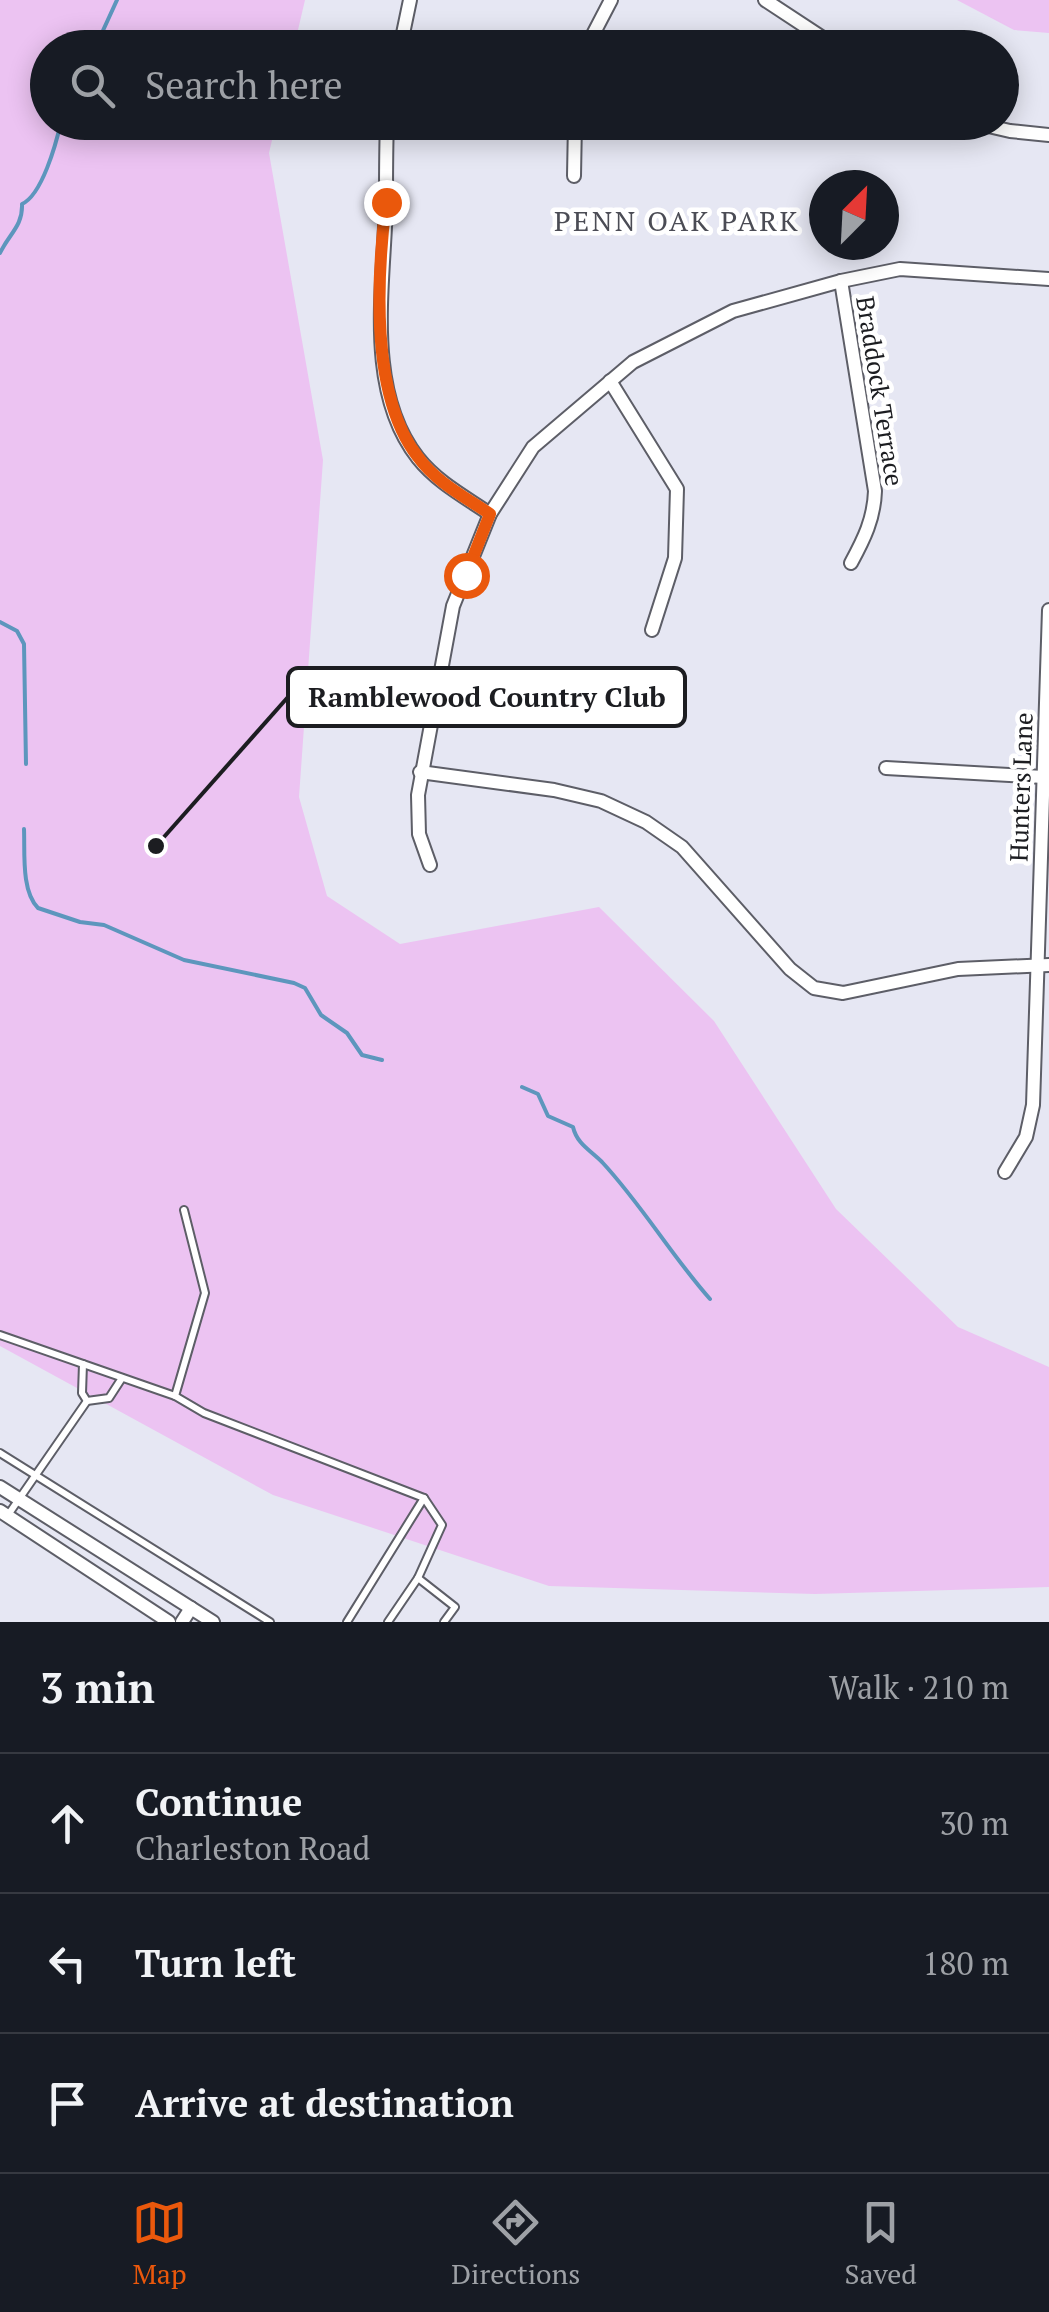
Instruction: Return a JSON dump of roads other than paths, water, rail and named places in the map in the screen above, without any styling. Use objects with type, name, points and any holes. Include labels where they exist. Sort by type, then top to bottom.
[{"type":"street","points":[[404,30],[410,0]]},
{"type":"street","points":[[595,30],[611,0]]},
{"type":"street","points":[[764,0],[804,30]]},
{"type":"street","points":[[1019,131],[1049,135]]},
{"type":"street","points":[[387,140],[382,325],[391,408],[407,441],[428,469],[490,514]]},
{"type":"street","points":[[574,176],[575,140]]},
{"type":"street","points":[[430,864],[417,822],[420,772],[453,606],[490,514],[533,447],[633,362],[733,311],[841,280],[900,269],[1049,279]]},
{"type":"street","name":"Braddock Terrace","points":[[841,280],[874,491],[869,528],[851,562]]},
{"type":"street","points":[[610,382],[677,489],[675,558],[652,630]]},
{"type":"street","name":"Hunters Lane","points":[[1006,1172],[1026,1137],[1033,1105],[1042,965],[1049,610]]},
{"type":"street","points":[[886,768],[1044,777]]},
{"type":"street","points":[[420,772],[554,790],[601,801],[646,822],[682,847],[790,969],[814,988],[843,993],[958,969],[1042,965]]},
{"type":"street","points":[[0,1487],[213,1622]]},
{"type":"street","points":[[4,1514],[170,1622]]},
{"type":"street","points":[[182,1622],[191,1608]]},
{"type":"lane","points":[[175,1396],[204,1293],[184,1210]]},
{"type":"lane","points":[[0,1336],[175,1396],[204,1412],[424,1498],[442,1525],[418,1578],[388,1622]]},
{"type":"lane","points":[[83,1364],[82,1393],[87,1400]]},
{"type":"lane","points":[[87,1400],[109,1398],[122,1378]]},
{"type":"lane","points":[[4,1514],[19,1499],[87,1400]]},
{"type":"lane","points":[[0,1453],[270,1622]]},
{"type":"lane","points":[[347,1622],[424,1498]]},
{"type":"lane","points":[[418,1578],[455,1607],[444,1622]]},
{"type":"waterway","points":[[103,30],[117,0]]},
{"type":"waterway","points":[[0,253],[18,224],[22,204],[42,180],[56,140]]},
{"type":"waterway","points":[[0,622],[17,631],[24,644],[26,764]]},
{"type":"waterway","points":[[24,829],[26,882],[38,908],[80,922],[104,925],[184,960],[294,983],[305,988],[321,1015],[347,1033],[362,1055],[382,1060]]},
{"type":"waterway","points":[[522,1087],[538,1094],[548,1116],[573,1127],[581,1142],[617,1178],[710,1299]]},
{"type":"place","name":"Ramblewood Country Club","points":[[156,846]]},
{"type":"district","name":"PENN OAK PARK","points":[[677,221]]}]
